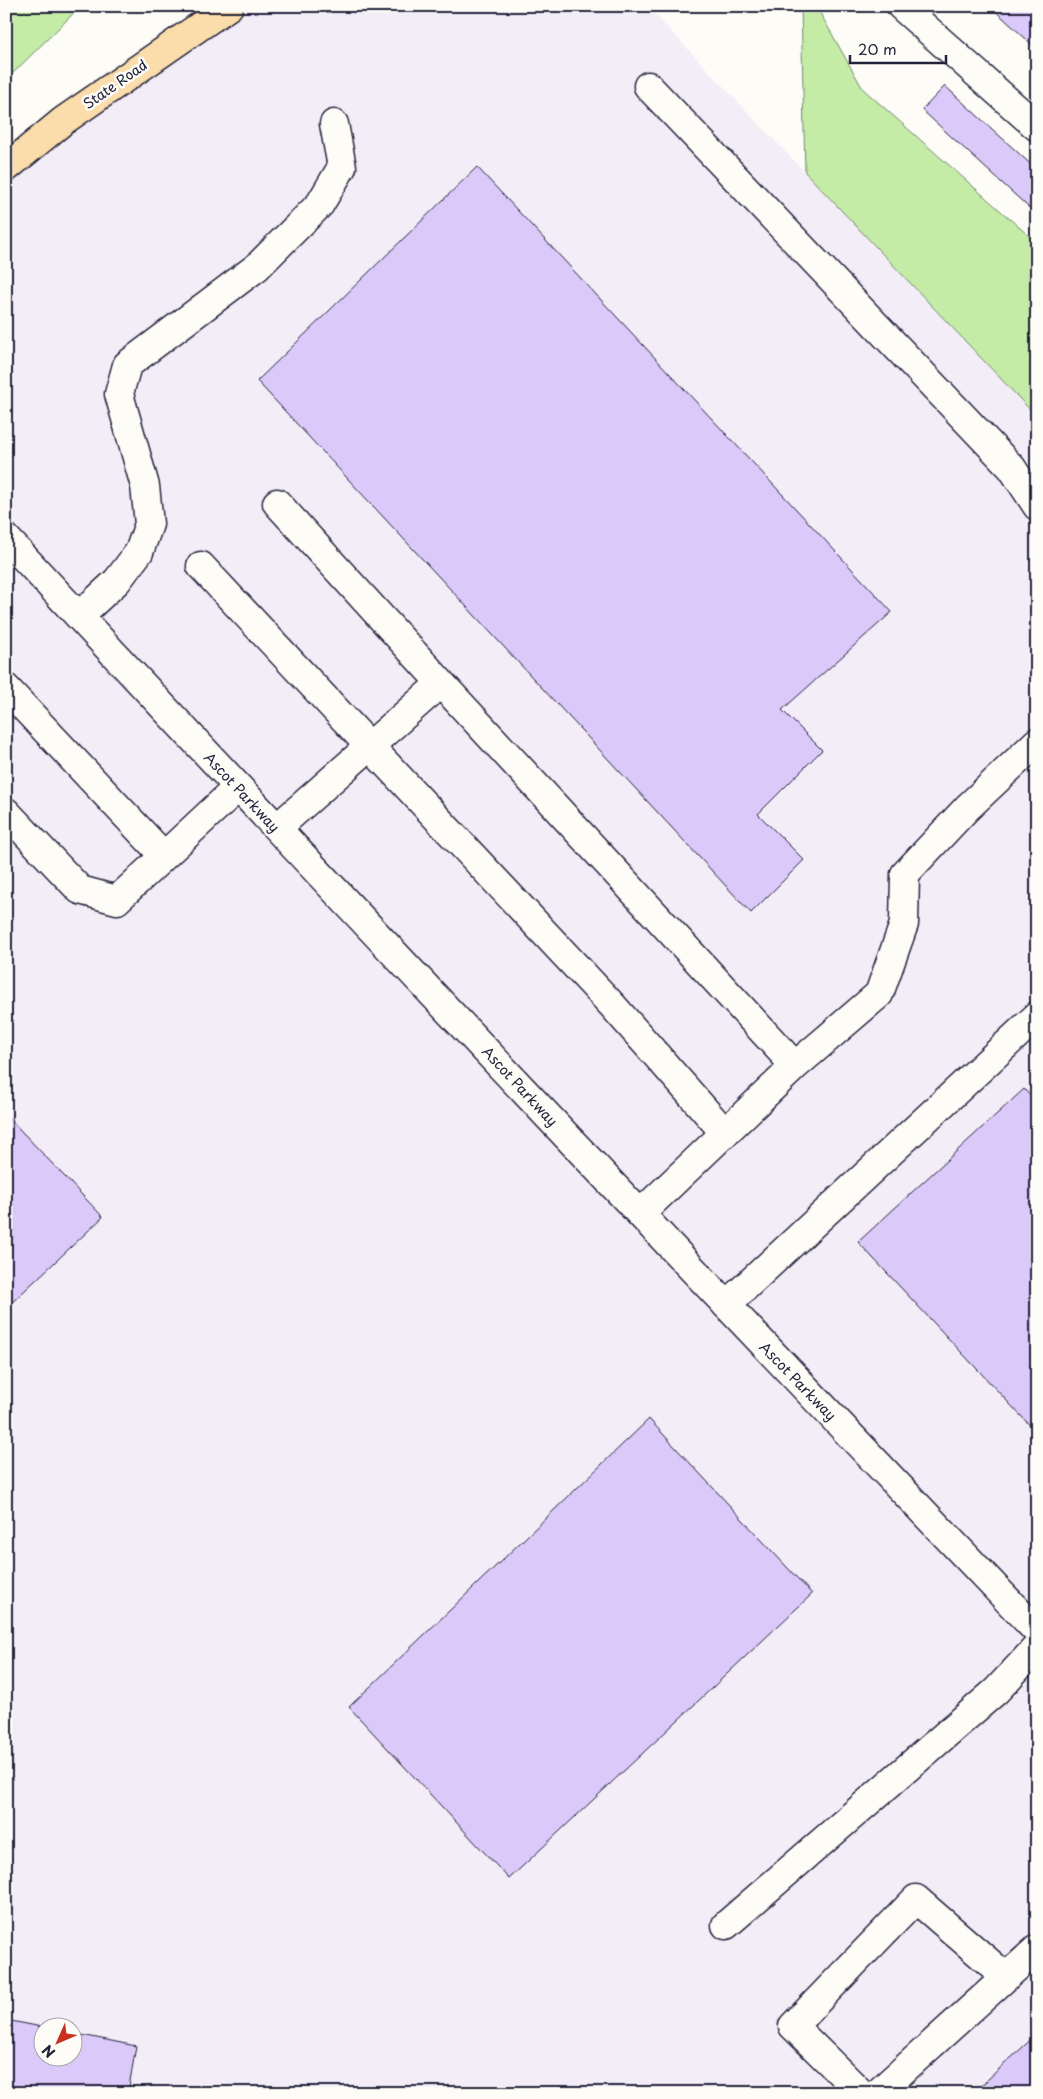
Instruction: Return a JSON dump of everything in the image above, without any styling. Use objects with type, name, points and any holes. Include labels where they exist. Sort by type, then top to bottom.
[{"type":"main road","name":"State Road","points":[[6,168],[62,122],[229,6]]},
{"type":"street","points":[[901,6],[1037,127]]},
{"type":"street","points":[[648,86],[1012,468],[1037,506]]},
{"type":"street","points":[[78,616],[117,581],[134,559],[139,552],[148,524],[145,486],[118,394],[127,365],[257,267],[320,204],[342,166],[334,124]]},
{"type":"street","points":[[277,503],[795,1066]]},
{"type":"street","name":"Ascot Parkway","points":[[6,538],[640,1214],[1037,1631]]},
{"type":"street","points":[[201,566],[613,1006],[725,1133]]},
{"type":"street","points":[[276,828],[441,683]]},
{"type":"street","points":[[6,688],[164,856]]},
{"type":"street","points":[[640,1214],[795,1066],[879,994],[904,924],[905,874],[967,808],[1037,742]]},
{"type":"street","points":[[6,812],[80,890],[117,900],[238,787]]},
{"type":"street","points":[[726,1305],[1037,1016]]},
{"type":"street","points":[[726,1924],[996,1691],[1037,1647]]},
{"type":"street","points":[[861,2093],[793,2026],[916,1899],[1006,1977]]},
{"type":"street","points":[[878,2093],[1037,1949]]},
{"type":"shaded area","points":[[229,6],[647,6],[1037,417],[1037,2093],[6,2093],[6,160]]},
{"type":"green space","points":[[6,6],[81,6],[6,80]]},
{"type":"green space","points":[[801,6],[816,6],[863,89],[1037,243],[1037,417],[805,172]]},
{"type":"building","points":[[990,6],[1037,6],[1037,49]]},
{"type":"building","points":[[945,86],[1037,170],[1037,215],[922,110]]},
{"type":"building","points":[[477,167],[892,612],[782,710],[822,750],[758,814],[804,860],[751,913],[257,381]]},
{"type":"building","points":[[1024,1089],[1037,1103],[1037,1433],[858,1242]]},
{"type":"building","points":[[6,1115],[103,1217],[6,1308]]},
{"type":"building","points":[[649,1419],[812,1594],[509,1879],[349,1707]]},
{"type":"building","points":[[6,2020],[32,2025],[32,2066],[82,2066],[82,2035],[136,2046],[128,2093],[6,2093]]},
{"type":"building","points":[[1037,2034],[1037,2093],[973,2093]]}]
